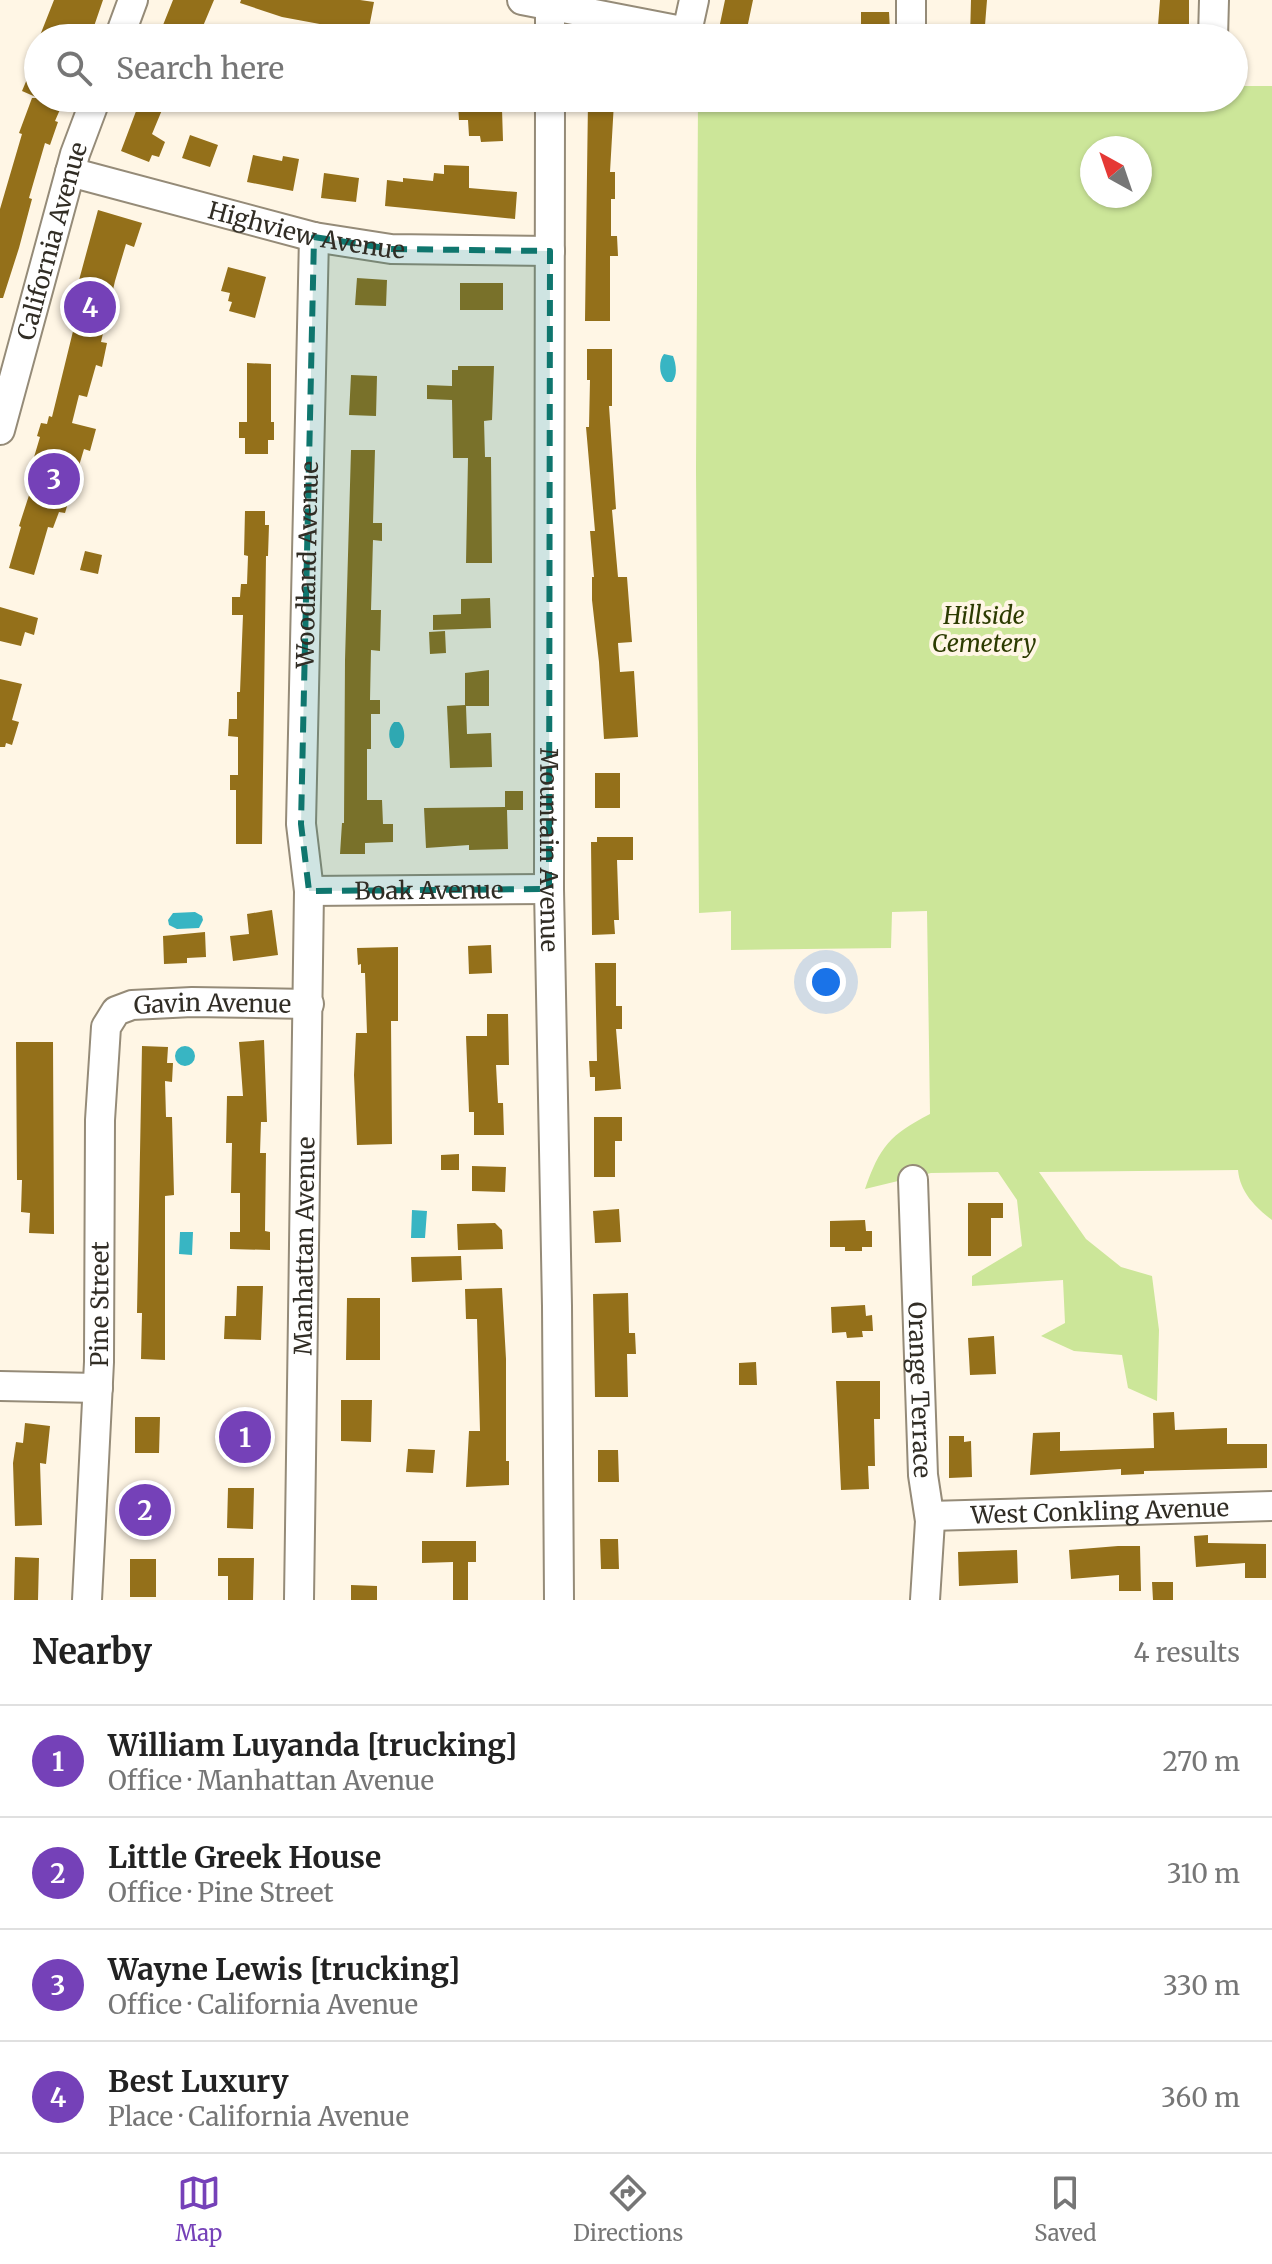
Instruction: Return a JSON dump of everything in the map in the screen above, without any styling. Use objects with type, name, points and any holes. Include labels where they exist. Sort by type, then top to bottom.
[{"type":"street","points":[[124,24],[133,0]]},
{"type":"street","points":[[522,0],[645,24]]},
{"type":"street","points":[[689,24],[694,0]]},
{"type":"street","points":[[911,0],[911,24]]},
{"type":"street","points":[[1213,24],[1214,0]]},
{"type":"street","points":[[550,6],[550,24]]},
{"type":"street","name":"California Avenue","points":[[0,430],[70,172],[91,112]]},
{"type":"street","name":"Mountain Avenue","points":[[550,112],[549,889],[552,929],[559,1600]]},
{"type":"street","name":"Highview Avenue","points":[[70,172],[314,237],[391,249],[550,251]]},
{"type":"street","name":"Woodland Avenue","points":[[309,891],[301,824],[314,237]]},
{"type":"street","name":"Boak Avenue","points":[[309,891],[549,889]]},
{"type":"street","name":"Manhattan Avenue","points":[[299,1600],[309,891]]},
{"type":"street","name":"Gavin Avenue","points":[[116,1011],[132,1005],[192,1002],[309,1004]]},
{"type":"street","name":"Pine Street","points":[[87,1600],[98,1388],[100,1120],[106,1027],[116,1011]]},
{"type":"street","name":"Orange Terrace","points":[[913,1180],[923,1475],[930,1516],[925,1600]]},
{"type":"street","points":[[0,1386],[98,1388]]},
{"type":"street","name":"West Conkling Avenue","points":[[930,1516],[1272,1506]]},
{"type":"highlighted area","points":[[314,237],[391,249],[550,251],[549,889],[309,891],[301,824]]},
{"type":"green space","name":"Hillside Cemetery","points":[[1248,86],[1272,86],[1272,1220],[1249,1198],[1238,1170],[1039,1172],[1086,1239],[1121,1267],[1152,1276],[1159,1330],[1157,1401],[1128,1388],[1122,1355],[1074,1351],[1041,1336],[1065,1323],[1063,1280],[972,1286],[972,1276],[1022,1246],[1017,1200],[998,1172],[931,1173],[865,1189],[888,1143],[930,1114],[927,911],[892,912],[891,948],[731,950],[731,911],[699,913],[696,470],[698,112],[1248,112]]},
{"type":"water","points":[[664,354],[673,356],[676,366],[672,382],[664,380],[661,373]]},
{"type":"water","points":[[394,722],[399,722],[404,732],[399,748],[393,746],[390,739],[389,732]]},
{"type":"water","points":[[195,912],[203,920],[199,928],[177,929],[169,925],[168,920],[173,913]]},
{"type":"water","points":[[185,1046],[192,1049],[195,1056],[192,1063],[185,1066],[178,1063],[175,1056],[178,1049]]},
{"type":"water","points":[[412,1210],[427,1211],[425,1238],[411,1238]]},
{"type":"water","points":[[180,1232],[193,1232],[192,1255],[179,1254]]},
{"type":"building","points":[[54,0],[103,0],[95,24],[45,24]]},
{"type":"building","points":[[173,0],[214,0],[204,24],[163,24]]},
{"type":"building","points":[[241,0],[374,2],[370,24],[320,24],[282,17],[240,3]]},
{"type":"building","points":[[725,0],[753,0],[748,24],[720,24]]},
{"type":"building","points":[[971,0],[987,0],[985,24],[970,24]]},
{"type":"building","points":[[1160,0],[1189,0],[1189,24],[1158,24]]},
{"type":"building","points":[[861,12],[889,12],[890,24],[861,24]]},
{"type":"building","points":[[27,112],[59,112],[50,145],[45,143],[19,248],[3,298],[0,298],[0,209],[22,134],[19,133]]},
{"type":"building","points":[[136,112],[161,112],[152,134],[165,142],[159,157],[152,155],[149,162],[121,151]]},
{"type":"building","points":[[458,112],[502,112],[503,141],[481,142],[480,136],[469,136],[468,120],[459,120]]},
{"type":"building","points":[[588,112],[613,112],[610,172],[615,172],[615,199],[611,199],[611,236],[617,236],[618,256],[610,256],[610,321],[585,321]]},
{"type":"building","points":[[190,135],[218,145],[210,167],[182,158]]},
{"type":"building","points":[[253,155],[282,161],[283,156],[299,159],[293,191],[247,182]]},
{"type":"building","points":[[444,165],[469,166],[469,188],[517,192],[515,219],[385,206],[387,180],[433,181],[434,173],[444,174]]},
{"type":"building","points":[[324,173],[359,178],[356,202],[321,198]]},
{"type":"building","points":[[98,210],[142,223],[134,247],[126,244],[115,281],[101,342],[107,343],[102,367],[96,365],[87,397],[79,395],[72,423],[96,429],[90,451],[84,449],[65,513],[59,512],[53,528],[48,527],[34,575],[9,568],[33,483],[34,475],[29,474],[40,437],[37,436],[41,423],[47,424],[49,416],[52,417],[76,319],[69,317]]},
{"type":"building","points":[[228,267],[266,277],[255,318],[229,311],[232,302],[228,301],[230,293],[221,291]]},
{"type":"building","points":[[357,278],[387,280],[386,306],[355,305]]},
{"type":"building","points":[[460,283],[503,283],[503,310],[460,310]]},
{"type":"building","points":[[587,349],[612,349],[612,406],[609,406],[616,509],[612,510],[618,577],[627,577],[632,642],[618,643],[620,672],[634,671],[638,737],[604,739],[592,600],[594,577],[590,531],[595,531],[586,427],[589,427],[590,380],[587,380]]},
{"type":"building","points":[[247,363],[271,364],[274,440],[268,440],[268,454],[245,454],[245,438],[239,438],[239,422],[247,422]]},
{"type":"building","points":[[458,366],[494,366],[492,420],[484,421],[485,457],[491,457],[492,563],[466,563],[468,458],[453,458],[452,400],[427,399],[427,385],[452,386],[452,370],[458,370]]},
{"type":"building","points":[[351,375],[377,376],[376,416],[349,415]]},
{"type":"building","points":[[351,450],[375,450],[373,523],[382,523],[382,541],[373,540],[371,610],[381,610],[380,651],[371,650],[370,700],[380,700],[380,714],[371,714],[367,800],[382,800],[383,824],[393,824],[393,842],[365,843],[365,854],[340,854],[344,823]]},
{"type":"building","points":[[245,511],[265,511],[265,525],[269,525],[262,844],[236,844],[236,790],[230,790],[230,775],[238,775],[238,737],[228,736],[229,719],[237,719],[243,615],[232,615],[232,597],[240,597],[241,584],[247,584]]},
{"type":"building","points":[[85,551],[102,555],[98,574],[80,570]]},
{"type":"building","points":[[490,598],[491,628],[433,630],[433,615],[461,614],[461,599]]},
{"type":"building","points":[[0,607],[38,618],[34,635],[25,632],[21,646],[0,641]]},
{"type":"building","points":[[445,631],[446,653],[430,654],[429,632]]},
{"type":"building","points":[[489,670],[489,706],[466,706],[467,734],[491,733],[492,767],[450,768],[447,706],[465,705],[465,673]]},
{"type":"building","points":[[0,679],[22,684],[12,720],[19,722],[12,745],[6,743],[5,747],[0,747]]},
{"type":"building","points":[[595,773],[620,773],[620,808],[595,808]]},
{"type":"building","points":[[505,791],[523,791],[523,810],[507,810],[508,849],[469,850],[469,845],[426,848],[424,808],[505,807]]},
{"type":"building","points":[[597,837],[633,837],[633,860],[617,860],[619,920],[614,920],[615,934],[592,935],[591,842],[597,842]]},
{"type":"building","points":[[272,910],[278,955],[233,961],[230,936],[249,934],[247,914]]},
{"type":"building","points":[[205,932],[206,957],[187,958],[187,963],[164,964],[163,936]]},
{"type":"building","points":[[491,945],[492,973],[469,974],[468,946]]},
{"type":"building","points":[[398,947],[398,1021],[391,1021],[392,1144],[357,1145],[356,1033],[367,1033],[365,973],[361,973],[361,964],[358,965],[357,948]]},
{"type":"building","points":[[595,963],[616,963],[616,1006],[622,1006],[622,1029],[616,1029],[621,1089],[595,1091],[595,1077],[590,1077],[589,1061],[597,1061]]},
{"type":"building","points":[[487,1014],[508,1014],[509,1065],[496,1065],[498,1103],[503,1103],[504,1135],[474,1135],[474,1112],[469,1112],[466,1036],[487,1036]]},
{"type":"building","points":[[264,1040],[267,1122],[261,1122],[260,1153],[266,1153],[265,1231],[270,1232],[270,1250],[230,1249],[230,1232],[240,1232],[240,1193],[231,1193],[232,1143],[226,1143],[227,1096],[243,1096],[239,1042]]},
{"type":"building","points":[[16,1042],[53,1042],[54,1234],[29,1233],[30,1213],[21,1212],[22,1180],[17,1180]]},
{"type":"building","points":[[142,1046],[168,1047],[167,1063],[173,1063],[172,1082],[165,1081],[166,1117],[172,1117],[174,1195],[165,1196],[165,1360],[141,1359],[142,1313],[137,1313]]},
{"type":"building","points":[[594,1117],[622,1117],[622,1141],[615,1141],[615,1177],[594,1177]]},
{"type":"building","points":[[459,1154],[459,1170],[441,1170],[441,1155]]},
{"type":"building","points":[[472,1166],[506,1167],[505,1192],[472,1191]]},
{"type":"building","points":[[968,1203],[1003,1203],[1003,1218],[991,1218],[991,1256],[968,1256]]},
{"type":"building","points":[[619,1209],[621,1242],[595,1243],[593,1211]]},
{"type":"building","points":[[865,1220],[866,1231],[872,1231],[872,1247],[862,1247],[862,1251],[845,1251],[845,1247],[830,1247],[830,1221]]},
{"type":"building","points":[[495,1223],[502,1230],[503,1249],[458,1250],[457,1224]]},
{"type":"building","points":[[461,1256],[462,1280],[412,1282],[411,1257]]},
{"type":"building","points":[[237,1286],[263,1286],[261,1340],[224,1339],[225,1316],[236,1316]]},
{"type":"building","points":[[502,1288],[509,1485],[466,1487],[469,1431],[480,1431],[477,1319],[466,1319],[465,1289]]},
{"type":"building","points":[[628,1293],[629,1333],[635,1333],[636,1354],[627,1354],[628,1397],[595,1397],[593,1294]]},
{"type":"building","points":[[347,1298],[380,1298],[380,1360],[346,1360]]},
{"type":"building","points":[[865,1305],[866,1316],[872,1315],[873,1331],[862,1331],[863,1337],[847,1338],[846,1332],[832,1333],[831,1307]]},
{"type":"building","points":[[994,1336],[996,1374],[970,1375],[968,1338]]},
{"type":"building","points":[[756,1362],[757,1385],[739,1385],[739,1363]]},
{"type":"building","points":[[836,1381],[880,1381],[880,1419],[874,1419],[875,1466],[868,1466],[869,1489],[841,1490]]},
{"type":"building","points":[[341,1400],[372,1400],[371,1442],[341,1441]]},
{"type":"building","points":[[1174,1412],[1175,1430],[1227,1428],[1227,1444],[1267,1444],[1267,1468],[1144,1471],[1144,1474],[1121,1475],[1121,1469],[1030,1475],[1033,1433],[1060,1432],[1060,1451],[1154,1448],[1153,1413]]},
{"type":"building","points":[[232,1415],[260,1416],[259,1458],[230,1457]]},
{"type":"building","points":[[135,1417],[160,1417],[159,1453],[135,1453]]},
{"type":"building","points":[[25,1423],[50,1426],[46,1464],[40,1463],[42,1525],[15,1526],[13,1463],[16,1442],[23,1443]]},
{"type":"building","points":[[949,1436],[964,1436],[964,1442],[971,1441],[972,1477],[949,1478]]},
{"type":"building","points":[[408,1449],[435,1450],[433,1473],[406,1472]]},
{"type":"building","points":[[598,1450],[618,1450],[619,1482],[598,1482]]},
{"type":"building","points":[[228,1488],[254,1488],[253,1529],[227,1528]]},
{"type":"building","points":[[158,1490],[158,1529],[132,1529],[131,1491]]},
{"type":"building","points":[[1208,1535],[1208,1543],[1266,1544],[1266,1578],[1245,1578],[1245,1563],[1196,1567],[1194,1536]]},
{"type":"building","points":[[600,1539],[618,1539],[619,1569],[601,1569]]},
{"type":"building","points":[[422,1541],[476,1541],[476,1562],[468,1562],[468,1600],[453,1600],[453,1562],[422,1563]]},
{"type":"building","points":[[1140,1546],[1141,1591],[1119,1591],[1119,1575],[1071,1579],[1069,1550]]},
{"type":"building","points":[[1017,1550],[1018,1583],[959,1586],[958,1552]]},
{"type":"building","points":[[15,1557],[39,1558],[38,1600],[14,1600]]},
{"type":"building","points":[[218,1558],[254,1558],[253,1600],[228,1600],[228,1576],[218,1576]]},
{"type":"building","points":[[130,1559],[156,1559],[156,1597],[130,1597]]},
{"type":"building","points":[[1152,1582],[1173,1582],[1173,1600],[1153,1600]]},
{"type":"building","points":[[351,1585],[377,1586],[377,1600],[351,1600]]},
{"type":"place","name":"Best Luxury","points":[[90,307]]},
{"type":"place","name":"Wayne Lewis [trucking]","points":[[54,479]]},
{"type":"place","name":"William Luyanda [trucking]","points":[[245,1437]]},
{"type":"place","name":"Little Greek House","points":[[145,1510]]}]
